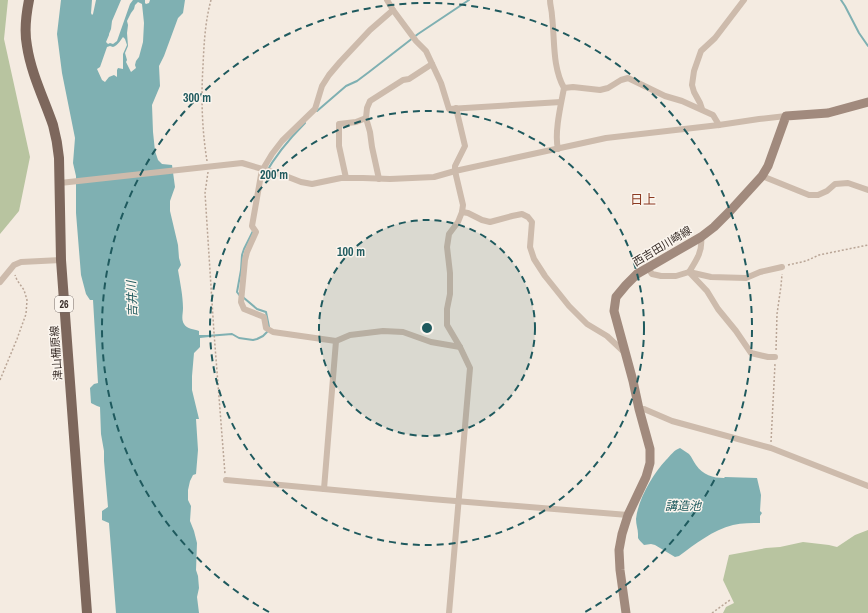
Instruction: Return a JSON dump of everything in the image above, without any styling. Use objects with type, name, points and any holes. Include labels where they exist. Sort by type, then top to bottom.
[{"type":"main road","name":"津山柵原線","points":[[29,0],[26,45],[31,65],[53,127],[59,158],[61,260],[87,613]]},
{"type":"main road","points":[[786,116],[828,113],[868,102]]},
{"type":"main road","name":"西吉田川崎線","points":[[626,613],[620,570],[619,550],[628,515],[646,477],[650,463],[650,449],[614,311],[616,298],[637,274],[701,237],[714,227],[731,210],[762,176],[768,166],[786,116]]},
{"type":"street","points":[[387,0],[393,10],[426,51],[441,83],[449,109],[561,102]]},
{"type":"street","points":[[550,0],[556,67],[564,88],[557,142],[558,149]]},
{"type":"street","points":[[702,109],[692,85],[694,71],[701,51],[715,38],[744,0]]},
{"type":"street","points":[[393,10],[370,30],[329,75],[322,86],[314,109],[282,141],[263,169],[252,226],[256,232],[248,248],[245,260],[241,302],[244,309],[264,317],[266,328],[273,332],[336,341],[350,336],[383,331],[403,332],[431,342],[460,347]]},
{"type":"street","points":[[379,179],[366,118],[367,108],[370,101],[432,64]]},
{"type":"street","points":[[564,88],[573,87],[600,90],[608,88],[621,80],[628,78],[665,96],[682,100],[702,109],[713,115],[719,125]]},
{"type":"street","points":[[449,613],[470,368],[447,325],[447,309],[450,294],[450,273],[447,247],[449,234],[458,222],[463,206],[455,166],[465,146],[456,108]]},
{"type":"street","points":[[60,183],[242,163],[301,182],[312,184],[341,178],[390,179],[434,177],[455,171],[606,138],[786,116]]},
{"type":"street","points":[[346,178],[339,146],[339,124],[356,122],[366,118]]},
{"type":"street","points":[[762,176],[809,195],[818,195],[827,191],[836,184],[848,183],[868,190]]},
{"type":"street","points":[[462,212],[490,222],[522,214],[528,217],[532,222],[530,247],[534,259],[545,276],[569,306],[587,324],[607,336],[626,353]]},
{"type":"street","points":[[689,272],[696,263],[702,245],[701,237]]},
{"type":"street","points":[[0,282],[14,264],[21,262],[61,260]]},
{"type":"street","points":[[648,268],[652,274],[661,276],[676,276],[689,272],[711,277],[746,278],[760,272],[782,267]]},
{"type":"street","points":[[689,272],[706,291],[751,353],[768,357],[775,356]]},
{"type":"street","points":[[324,489],[336,341]]},
{"type":"street","points":[[639,409],[644,409],[672,421],[771,448],[868,486]]},
{"type":"street","points":[[226,480],[628,515]]},
{"type":"path","points":[[211,0],[207,15],[204,42],[202,92],[206,167],[205,193],[214,333],[226,480]]},
{"type":"path","points":[[771,448],[777,314],[782,267],[806,261],[819,255],[868,245]]},
{"type":"path","points":[[0,380],[26,314],[27,300],[24,290],[11,268]]},
{"type":"path","points":[[712,613],[730,600]]},
{"type":"green space","points":[[0,0],[8,0],[4,39],[30,157],[19,211],[0,234]]},
{"type":"green space","points":[[868,530],[868,613],[723,613],[726,607],[734,603],[723,580],[729,555],[803,542],[837,547],[855,535]]},
{"type":"water","name":"吉井川","points":[[61,0],[92,0],[92,15],[96,0],[121,0],[112,21],[111,29],[106,42],[108,44],[113,44],[117,41],[130,4],[133,0],[145,0],[146,4],[149,3],[150,0],[185,0],[183,13],[178,18],[159,66],[160,86],[152,105],[155,151],[158,160],[162,164],[172,165],[175,187],[170,201],[170,211],[181,265],[178,270],[183,308],[182,316],[184,324],[187,327],[199,331],[199,335],[209,335],[209,337],[200,338],[200,347],[194,353],[192,376],[192,390],[199,419],[196,419],[198,450],[196,474],[193,475],[190,481],[188,500],[191,506],[190,521],[197,543],[196,570],[199,588],[197,597],[199,613],[116,613],[109,523],[102,520],[102,511],[108,507],[100,407],[91,403],[90,388],[94,384],[98,383],[93,300],[90,300],[86,294],[81,275],[76,213],[76,176],[73,163],[75,138],[62,73],[57,34]],"holes":[[[138,2],[142,4],[144,23],[143,42],[139,57],[136,61],[136,68],[131,72],[126,62],[127,60],[125,53],[128,46],[127,21]],[[123,37],[127,45],[123,54],[123,69],[118,68],[117,77],[114,75],[109,77],[105,82],[102,80],[97,69],[100,67],[107,47],[115,46]]]},
{"type":"water","name":"講造池","points":[[680,448],[691,456],[695,464],[702,471],[712,477],[757,478],[761,495],[760,511],[762,513],[760,516],[760,523],[733,525],[718,530],[679,556],[675,557],[655,545],[644,545],[638,538],[636,521],[637,511],[643,495],[656,472],[676,450]]},
{"type":"waterway","points":[[317,111],[346,86],[357,81],[418,34],[469,0]]},
{"type":"waterway","points":[[841,0],[868,46]]},
{"type":"waterway","points":[[264,176],[293,135],[305,123]]},
{"type":"waterway","points":[[207,336],[232,334],[239,338],[253,340],[263,336],[267,332],[269,327],[266,312],[257,309],[237,292],[242,255],[253,231]]},
{"type":"district","name":"日上","points":[[643,199]]}]
